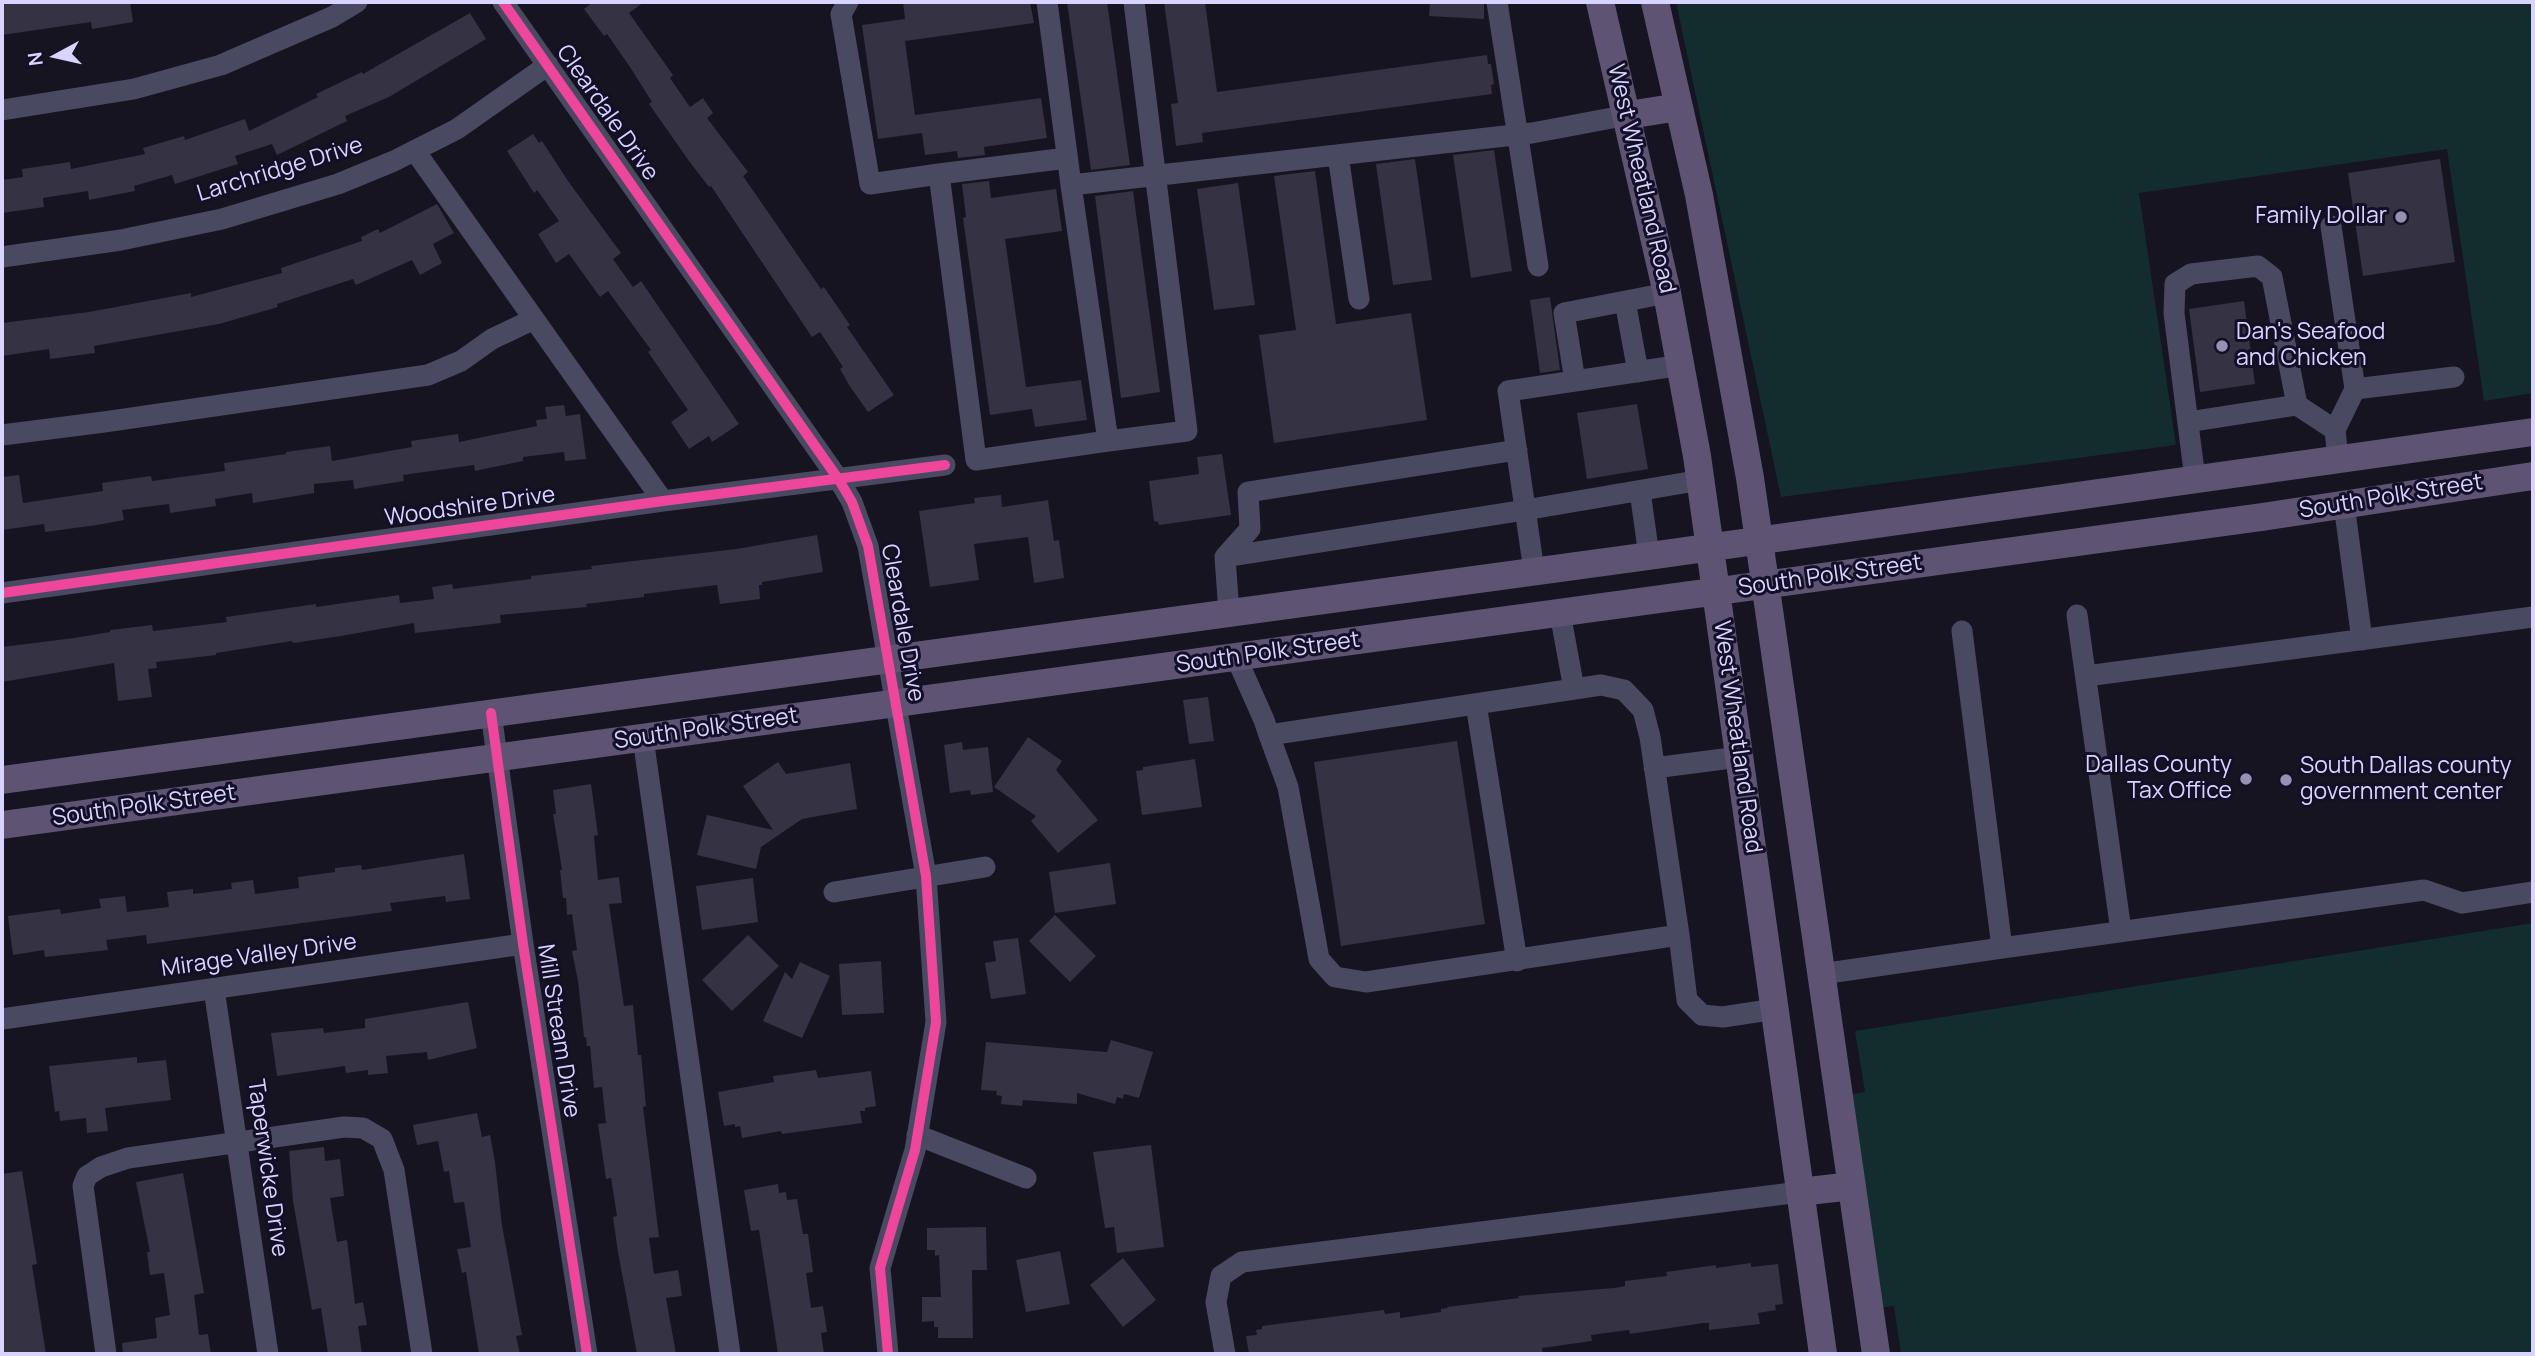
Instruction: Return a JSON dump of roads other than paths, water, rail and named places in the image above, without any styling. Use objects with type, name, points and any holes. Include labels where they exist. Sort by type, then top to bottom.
[{"type":"main road","name":"West Wheatland Road","points":[[1601,2],[1667,293],[1701,480],[1823,1354]]},
{"type":"main road","points":[[1655,2],[1709,249],[1758,541],[1876,1354]]},
{"type":"main road","points":[[1628,115],[1679,107]]},
{"type":"main road","name":"South Polk Street","points":[[2,780],[1649,556],[2533,432]]},
{"type":"main road","points":[[2338,459],[2344,504]]},
{"type":"main road","name":"South Polk Street","points":[[2,825],[1716,592],[2533,476]]},
{"type":"main road","points":[[1229,613],[1236,657]]},
{"type":"main road","points":[[1800,1192],[1852,1186]]},
{"type":"street","points":[[2,110],[134,89],[221,65],[332,17],[356,2]]},
{"type":"street","name":"Cleardale Drive","points":[[503,2],[839,480],[852,502],[868,546],[926,876],[936,1022],[917,1135],[880,1268],[888,1354]]},
{"type":"street","points":[[848,2],[841,14],[870,184],[1068,158]]},
{"type":"street","points":[[1046,2],[1108,441]]},
{"type":"street","points":[[939,174],[976,460],[1187,431],[1133,2]]},
{"type":"street","points":[[1497,2],[1538,266]]},
{"type":"street","name":"Larchridge Drive","points":[[2,257],[121,240],[222,219],[338,184],[415,151],[457,129],[548,65]]},
{"type":"street","points":[[1071,185],[1517,134],[1628,115]]},
{"type":"street","points":[[415,151],[663,501]]},
{"type":"street","points":[[1338,155],[1359,299]]},
{"type":"street","points":[[2331,226],[2356,389],[2335,430],[2338,459]]},
{"type":"street","points":[[2194,480],[2174,313],[2175,284],[2191,274],[2258,266],[2272,277],[2297,405]]},
{"type":"street","points":[[1575,381],[1564,313],[1667,293]]},
{"type":"street","points":[[1625,301],[1638,372]]},
{"type":"street","points":[[2,435],[428,375],[461,361],[492,339],[534,319]]},
{"type":"street","points":[[1534,571],[1508,391],[1682,365]]},
{"type":"street","points":[[2356,389],[2455,377]]},
{"type":"street","points":[[2188,422],[2297,405],[2335,430]]},
{"type":"street","points":[[1229,613],[1224,557],[1250,529],[1248,492],[1517,450]]},
{"type":"street","name":"Woodshire Drive","points":[[2,593],[663,501],[945,465]]},
{"type":"street","points":[[1224,557],[1701,480]]},
{"type":"street","points":[[1640,491],[1649,556]]},
{"type":"street","points":[[2344,504],[2361,640]]},
{"type":"street","points":[[1560,613],[1574,689]]},
{"type":"street","points":[[2077,615],[2121,931]]},
{"type":"street","points":[[2085,676],[2533,617]]},
{"type":"street","points":[[1962,631],[2002,948]]},
{"type":"street","points":[[1236,657],[1288,787],[1318,959],[1335,977],[1366,982],[1679,935]]},
{"type":"street","points":[[1269,735],[1601,685],[1624,690],[1643,710],[1654,768],[1687,1000],[1702,1015],[1723,1017],[1775,1009]]},
{"type":"street","points":[[1476,704],[1517,961]]},
{"type":"street","name":"Mill Stream Drive","points":[[491,713],[523,944],[586,1354]]},
{"type":"street","points":[[643,738],[730,1354]]},
{"type":"street","points":[[1654,768],[1739,757]]},
{"type":"street","points":[[834,892],[985,867]]},
{"type":"street","points":[[1821,974],[2424,890],[2462,903],[2533,892]]},
{"type":"street","name":"Mirage Valley Drive","points":[[2,1019],[523,944]]},
{"type":"street","name":"Taperwicke Drive","points":[[214,989],[268,1354]]},
{"type":"street","points":[[106,1354],[83,1186],[87,1176],[101,1167],[128,1158],[344,1127],[363,1128],[382,1139],[394,1170],[422,1354]]},
{"type":"street","points":[[917,1135],[1026,1178]]},
{"type":"street","points":[[1225,1354],[1216,1302],[1221,1276],[1242,1262],[1800,1192]]},
{"type":"place","name":"Family Dollar","points":[[2401,217]]},
{"type":"place","name":"Dan's Seafood and Chicken","points":[[2222,346]]},
{"type":"place","name":"Dallas County Tax Office","points":[[2246,779]]},
{"type":"place","name":"South Dallas county government center","points":[[2286,780]]}]
